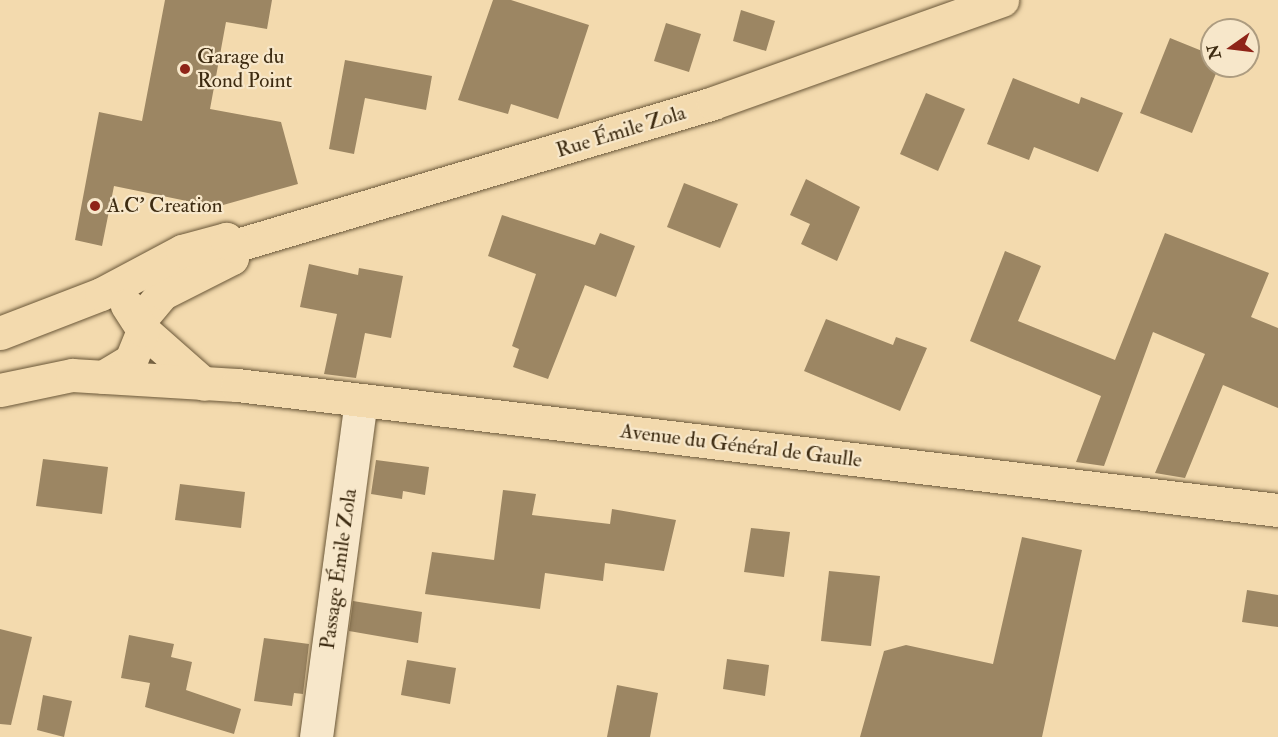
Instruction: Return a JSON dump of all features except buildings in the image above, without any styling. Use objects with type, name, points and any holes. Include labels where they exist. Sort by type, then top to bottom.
[{"type":"main road","name":"Rue Émile Zola","points":[[101,294],[182,251],[226,239],[234,246],[713,103],[1002,0]]},
{"type":"main road","points":[[142,325],[163,293],[232,258],[234,246]]},
{"type":"main road","points":[[0,333],[101,294],[126,304],[142,325],[204,384]]},
{"type":"main road","name":"Avenue du Général de Gaulle","points":[[103,377],[131,360],[142,325]]},
{"type":"main road","name":"Avenue du Général de Gaulle","points":[[0,390],[35,379],[103,377],[204,384],[1278,510]]},
{"type":"street","name":"Passage Émile Zola","points":[[316,737],[361,401]]},
{"type":"place","name":"Garage du Rond Point","points":[[185,69]]},
{"type":"place","name":"A.C' Creation","points":[[95,206]]}]
